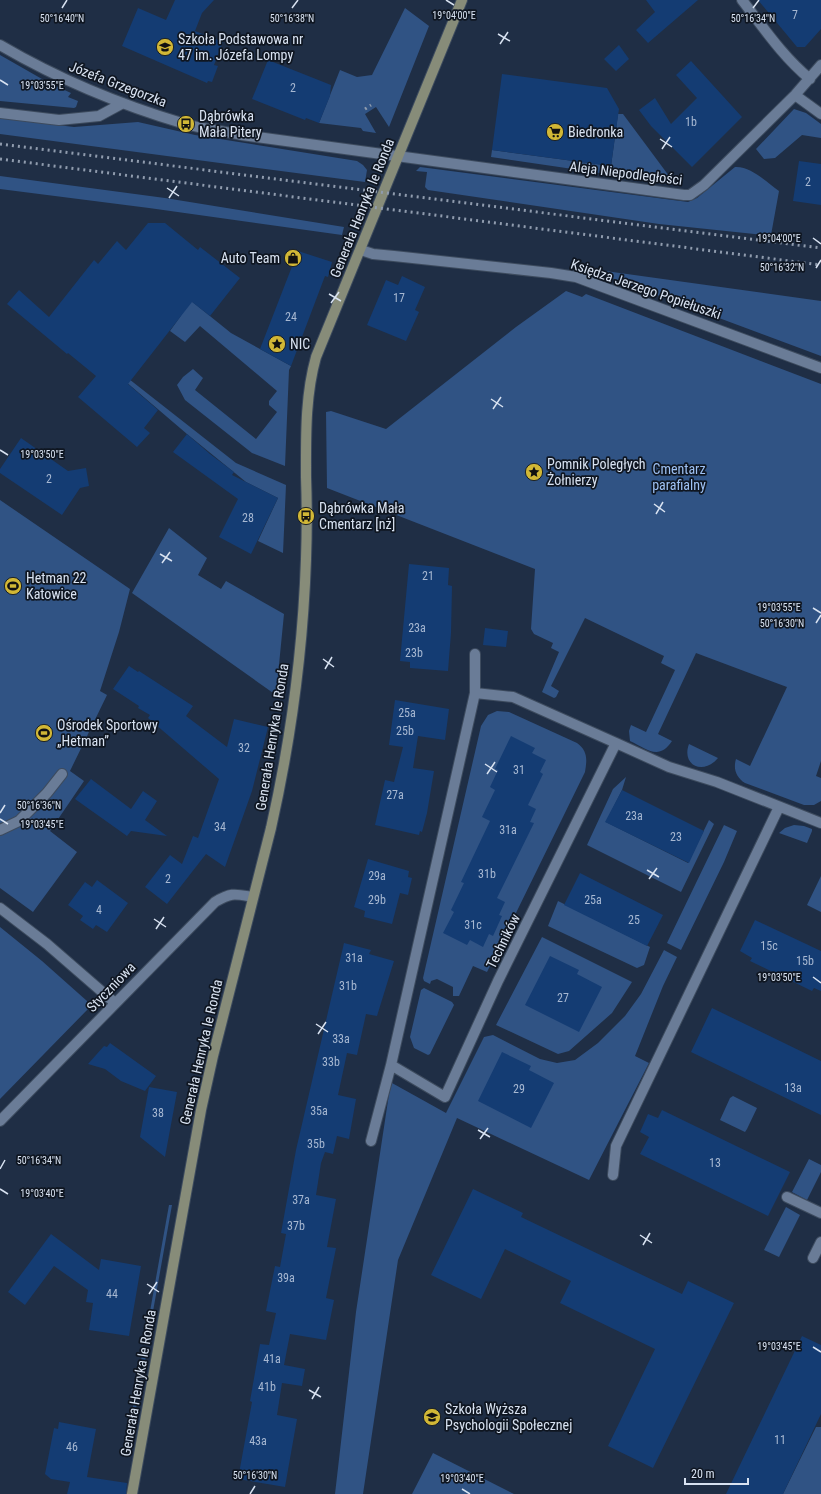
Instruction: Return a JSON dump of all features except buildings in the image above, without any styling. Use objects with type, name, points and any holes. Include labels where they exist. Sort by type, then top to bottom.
[{"type":"street","name":"Generała Henryka le Ronda","points":[[132,1494],[201,1110],[279,792],[291,725],[300,651],[306,559],[306,448],[307,407],[310,383],[316,357],[462,0]]},
{"type":"street","points":[[742,0],[786,56],[810,79]]},
{"type":"street","name":"Józefa Grzegorzka","points":[[0,45],[80,87],[186,124],[242,135],[399,157]]},
{"type":"street","name":"Aleja Niepodległości","points":[[399,157],[690,195],[704,185],[795,95],[821,65]]},
{"type":"street","points":[[795,95],[821,114]]},
{"type":"street","points":[[0,113],[59,120],[99,116],[123,103]]},
{"type":"street","name":"Księdza Jerzego Popiełuszki","points":[[361,250],[373,254],[543,272],[576,277],[821,368]]},
{"type":"street","points":[[371,1141],[390,1065],[475,693],[475,654]]},
{"type":"street","points":[[475,693],[513,697],[669,766],[717,782],[821,823]]},
{"type":"street","name":"Techników","points":[[390,1065],[445,1097],[498,981],[616,743]]},
{"type":"street","points":[[0,830],[19,821],[47,793],[62,774]]},
{"type":"street","points":[[612,1175],[616,1146],[779,807]]},
{"type":"street","name":"Styczniowa","points":[[0,1121],[215,902],[228,895],[234,894],[253,897]]},
{"type":"street","points":[[0,908],[47,944],[115,1003]]},
{"type":"street","points":[[787,1197],[821,1213]]},
{"type":"street","points":[[814,1258],[821,1242]]},
{"type":"green space","points":[[405,8],[429,26],[389,127],[376,107],[365,114],[376,133],[363,131],[361,128],[319,123],[340,70],[357,77],[372,75]]},
{"type":"green space","points":[[0,55],[49,83],[71,93],[68,97],[78,101],[76,107],[0,101]]},
{"type":"green space","points":[[794,109],[806,113],[821,124],[821,138],[802,135],[775,158],[764,159],[756,149]]},
{"type":"green space","points":[[618,114],[623,114],[675,184],[491,157],[492,150],[611,166]]},
{"type":"green space","points":[[0,118],[74,127],[138,122],[195,135],[357,161],[367,170],[365,182],[0,134]]},
{"type":"green space","points":[[420,167],[688,202],[697,198],[735,167],[741,167],[758,175],[779,191],[771,235],[765,235],[659,224],[428,190],[425,187],[427,172],[416,171]]},
{"type":"green space","points":[[0,176],[165,198],[344,227],[342,235],[0,189]]},
{"type":"green space","points":[[591,269],[821,301],[821,356],[598,273]]},
{"type":"green space","name":"Cmentarz parafialny","points":[[566,291],[582,297],[586,294],[821,384],[821,761],[816,776],[821,778],[821,801],[814,805],[804,805],[745,783],[739,778],[735,769],[736,759],[750,766],[787,687],[696,653],[658,734],[672,741],[662,751],[652,752],[647,750],[630,741],[629,731],[631,725],[646,732],[675,670],[661,663],[664,656],[585,618],[551,686],[559,691],[554,698],[542,692],[559,652],[551,648],[553,643],[534,634],[531,629],[535,569],[327,488],[326,412],[331,411],[386,429],[516,327]]},
{"type":"green space","points":[[190,300],[231,333],[291,366],[289,370],[285,466],[252,453],[185,400],[177,385],[183,377],[193,369],[203,378],[195,390],[256,439],[277,412],[269,405],[269,401],[277,391],[200,326],[185,342],[170,331]]},
{"type":"green space","points":[[50,317],[236,463],[286,485],[283,553],[258,541],[278,498],[246,482],[187,434]]},
{"type":"green space","name":"Ośrodek Sportowy „Hetman”","points":[[0,500],[130,589],[119,632],[100,691],[107,695],[70,771],[84,781],[50,831],[77,852],[33,912],[0,888]]},
{"type":"green space","points":[[169,528],[207,558],[198,575],[221,589],[226,581],[284,614],[276,695],[132,593]]},
{"type":"green space","points":[[497,711],[509,712],[577,743],[581,746],[585,753],[586,768],[487,972],[473,966],[459,996],[453,996],[453,987],[437,979],[431,981],[430,984],[424,981],[423,978],[481,726],[488,715]]},
{"type":"green space","points":[[689,744],[718,758],[706,766],[695,766],[688,758],[687,751]]},
{"type":"green space","points":[[626,777],[622,790],[606,822],[688,863],[709,820],[714,824],[681,892],[587,845],[613,789]]},
{"type":"green space","points":[[724,825],[737,831],[724,862],[681,950],[667,943]]},
{"type":"green space","points":[[794,825],[812,829],[807,843],[779,833],[785,828]]},
{"type":"green space","points":[[821,876],[821,912],[807,905]]},
{"type":"green space","points":[[558,901],[650,947],[644,965],[637,968],[548,926]]},
{"type":"green space","points":[[0,927],[42,961],[87,1001],[88,1009],[0,1099]]},
{"type":"green space","points":[[542,937],[632,982],[612,1013],[569,1051],[558,1054],[496,1025]]},
{"type":"green space","points":[[664,950],[677,957],[663,986],[635,1056],[649,1063],[589,1180],[457,1118],[398,1260],[363,1494],[335,1494],[356,1312],[389,1094],[392,1083],[446,1113],[484,1037],[493,1035],[540,1059],[557,1063],[575,1060],[598,1043],[625,1016],[641,994]]},
{"type":"green space","points":[[424,988],[452,1002],[454,1005],[430,1054],[428,1055],[414,1048],[410,1037],[421,990]]},
{"type":"green space","points":[[733,1096],[757,1108],[745,1132],[720,1120],[730,1098]]},
{"type":"green space","points":[[809,1159],[821,1165],[821,1172],[807,1200],[792,1192]]},
{"type":"green space","points":[[169,1205],[172,1205],[147,1345],[144,1345]]},
{"type":"green space","points":[[786,1207],[800,1215],[779,1257],[764,1250]]},
{"type":"green space","points":[[142,1355],[146,1356],[135,1414],[132,1413]]},
{"type":"green space","points":[[816,1427],[821,1427],[821,1494],[783,1494]]},
{"type":"green space","points":[[433,1453],[514,1494],[412,1494]]},
{"type":"railway","points":[[365,109],[371,105]]},
{"type":"railway","points":[[0,144],[821,248]]},
{"type":"railway","points":[[0,159],[821,265]]},
{"type":"place","name":"Szkoła Podstawowa nr 47 im. Józefa Lompy","points":[[165,47]]},
{"type":"place","name":"Dąbrówka Mała Pitery","points":[[186,124]]},
{"type":"place","name":"Biedronka","points":[[555,132]]},
{"type":"place","name":"Auto Team","points":[[293,258]]},
{"type":"place","name":"NIC","points":[[277,344]]},
{"type":"place","name":"Pomnik Poległych Żołnierzy","points":[[534,472]]},
{"type":"place","name":"Dąbrówka Mała Cmentarz [nż]","points":[[306,516]]},
{"type":"place","name":"Hetman 22 Katowice","points":[[13,586]]},
{"type":"place","name":"Ośrodek Sportowy „Hetman”","points":[[44,733]]},
{"type":"place","name":"Szkoła Wyższa Psychologii Społecznej","points":[[432,1417]]}]
